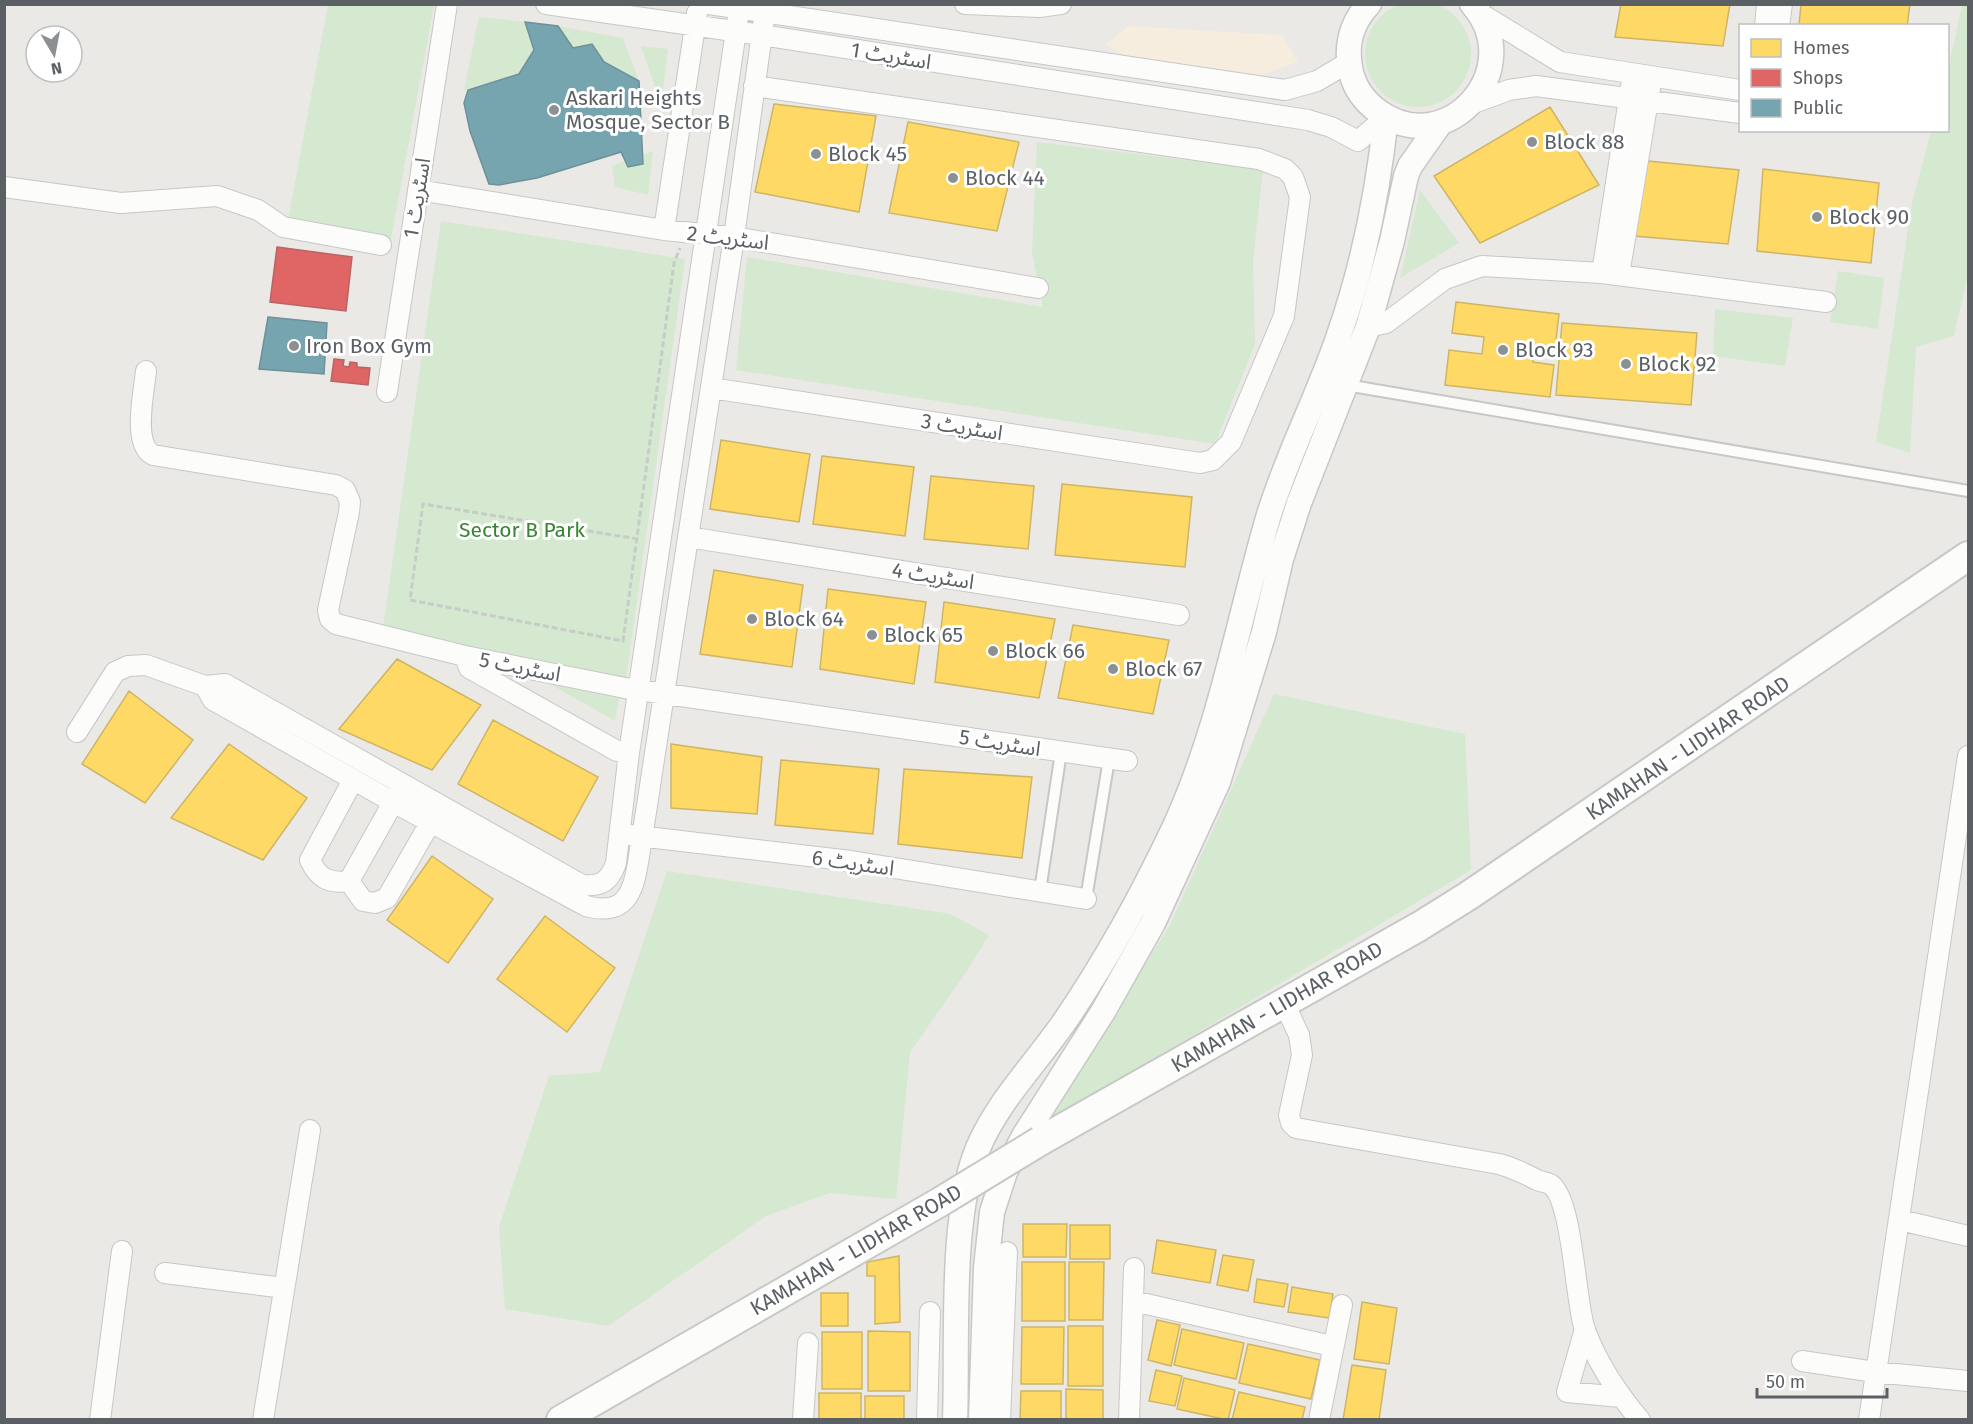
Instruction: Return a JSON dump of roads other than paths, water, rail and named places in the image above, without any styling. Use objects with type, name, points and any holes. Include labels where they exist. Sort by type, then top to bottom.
[{"type":"main road","name":"KAMAHAN - LIDHAR ROAD","points":[[561,1419],[1468,896],[1968,556]]},
{"type":"street","name":"اسٹریٹ 1","points":[[387,392],[447,4]]},
{"type":"street","name":"اسٹریٹ 1","points":[[546,4],[761,34],[1308,120],[1331,127],[1358,141],[1386,117]]},
{"type":"street","points":[[664,230],[698,4]]},
{"type":"street","name":"اسٹریٹ 1","points":[[709,4],[765,9],[1285,90],[1317,81],[1349,62]]},
{"type":"street","points":[[965,4],[1039,7],[1061,4]]},
{"type":"street","points":[[1369,4],[1353,27],[1349,44],[1349,62],[1360,94],[1386,117],[1413,125],[1441,122]]},
{"type":"street","points":[[1765,24],[1767,4]]},
{"type":"street","points":[[1779,24],[1782,4]]},
{"type":"street","points":[[77,732],[115,672],[128,666],[146,665],[206,686],[225,684],[398,794],[582,885],[604,883],[612,874],[616,863],[629,753],[740,7]]},
{"type":"street","points":[[1475,8],[1560,62],[1739,90]]},
{"type":"street","points":[[1471,104],[1482,91],[1492,59],[1491,42],[1475,8]]},
{"type":"street","points":[[206,686],[213,700],[353,780],[398,794],[430,823],[586,906],[601,909],[615,907],[630,895],[642,838],[662,693],[711,388],[765,9]]},
{"type":"street","points":[[1611,274],[1642,76]]},
{"type":"street","name":"اسٹریٹ 3","points":[[711,388],[1200,463],[1213,460],[1231,442],[1284,316],[1300,197],[1293,177],[1285,169],[1258,159],[754,86]]},
{"type":"street","points":[[955,1419],[961,1236],[964,1202],[977,1150],[1017,1084],[1064,1022],[1106,958],[1143,893],[1236,685],[1299,503],[1368,327],[1392,241],[1406,176],[1413,160],[1441,122],[1471,104],[1518,88],[1536,86],[1739,113]]},
{"type":"street","points":[[981,1419],[987,1257],[992,1212],[1005,1172],[1029,1127],[1104,1010],[1153,923],[1226,762],[1236,685],[1269,515],[1339,335],[1366,245],[1379,182],[1386,117]]},
{"type":"street","points":[[4,187],[121,203],[217,196],[258,210],[283,227],[381,244]]},
{"type":"street","name":"اسٹریٹ 2","points":[[418,190],[664,230],[734,237],[1038,288]]},
{"type":"street","points":[[1368,327],[1386,322],[1445,279],[1482,266],[1611,274],[1826,302]]},
{"type":"street","name":"اسٹریٹ 5","points":[[146,371],[141,430],[141,445],[145,452],[336,485],[345,490],[350,502],[349,512],[328,610],[330,619],[336,624],[465,656],[640,690],[1118,760]]},
{"type":"street","name":"اسٹریٹ 4","points":[[688,537],[1179,615]]},
{"type":"street","points":[[465,656],[469,668],[617,751],[629,753]]},
{"type":"street","points":[[1869,1419],[1968,756]]},
{"type":"street","points":[[349,881],[337,883],[323,879],[315,871],[310,860],[353,780]]},
{"type":"street","points":[[349,881],[398,794]]},
{"type":"street","points":[[349,881],[363,901],[375,903],[387,898],[430,823]]},
{"type":"street","name":"اسٹریٹ 6","points":[[619,832],[642,838],[851,861],[1086,899]]},
{"type":"street","points":[[604,883],[615,907]]},
{"type":"street","points":[[1284,1003],[1299,1035],[1302,1055],[1290,1106],[1291,1123],[1296,1128],[1520,1169],[1539,1181],[1550,1184],[1556,1191],[1569,1232],[1585,1329],[1621,1397],[1640,1419]]},
{"type":"street","points":[[262,1419],[310,1130]]},
{"type":"street","points":[[1900,1220],[1968,1236]]},
{"type":"street","points":[[100,1419],[122,1251]]},
{"type":"street","points":[[1000,1419],[1007,1252]]},
{"type":"street","points":[[1129,1419],[1134,1268]]},
{"type":"street","points":[[165,1273],[284,1288]]},
{"type":"street","points":[[1133,1301],[1332,1346]]},
{"type":"street","points":[[1319,1419],[1342,1305]]},
{"type":"street","points":[[927,1419],[930,1312]]},
{"type":"street","points":[[1585,1329],[1567,1392],[1621,1397]]},
{"type":"street","points":[[802,1419],[808,1343]]},
{"type":"street","points":[[1802,1361],[1875,1372],[1968,1381]]},
{"type":"lane","points":[[1346,385],[1968,491]]},
{"type":"lane","points":[[1040,891],[1061,752]]},
{"type":"lane","points":[[1086,899],[1118,760]]},
{"type":"place","name":"Askari Heights Mosque, Sector B","points":[[554,110]]},
{"type":"place","name":"Block 88","points":[[1532,142]]},
{"type":"place","name":"Block 45","points":[[816,154]]},
{"type":"place","name":"Block 44","points":[[953,178]]},
{"type":"place","name":"Block 90","points":[[1817,217]]},
{"type":"place","name":"Iron Box Gym","points":[[294,346]]},
{"type":"place","name":"Block 93","points":[[1503,350]]},
{"type":"place","name":"Block 92","points":[[1626,364]]},
{"type":"place","name":"Block 64","points":[[752,619]]},
{"type":"place","name":"Block 65","points":[[872,635]]},
{"type":"place","name":"Block 66","points":[[993,651]]},
{"type":"place","name":"Block 67","points":[[1113,669]]},
{"type":"park label","name":"Sector B Park","points":[[522,530]]}]
